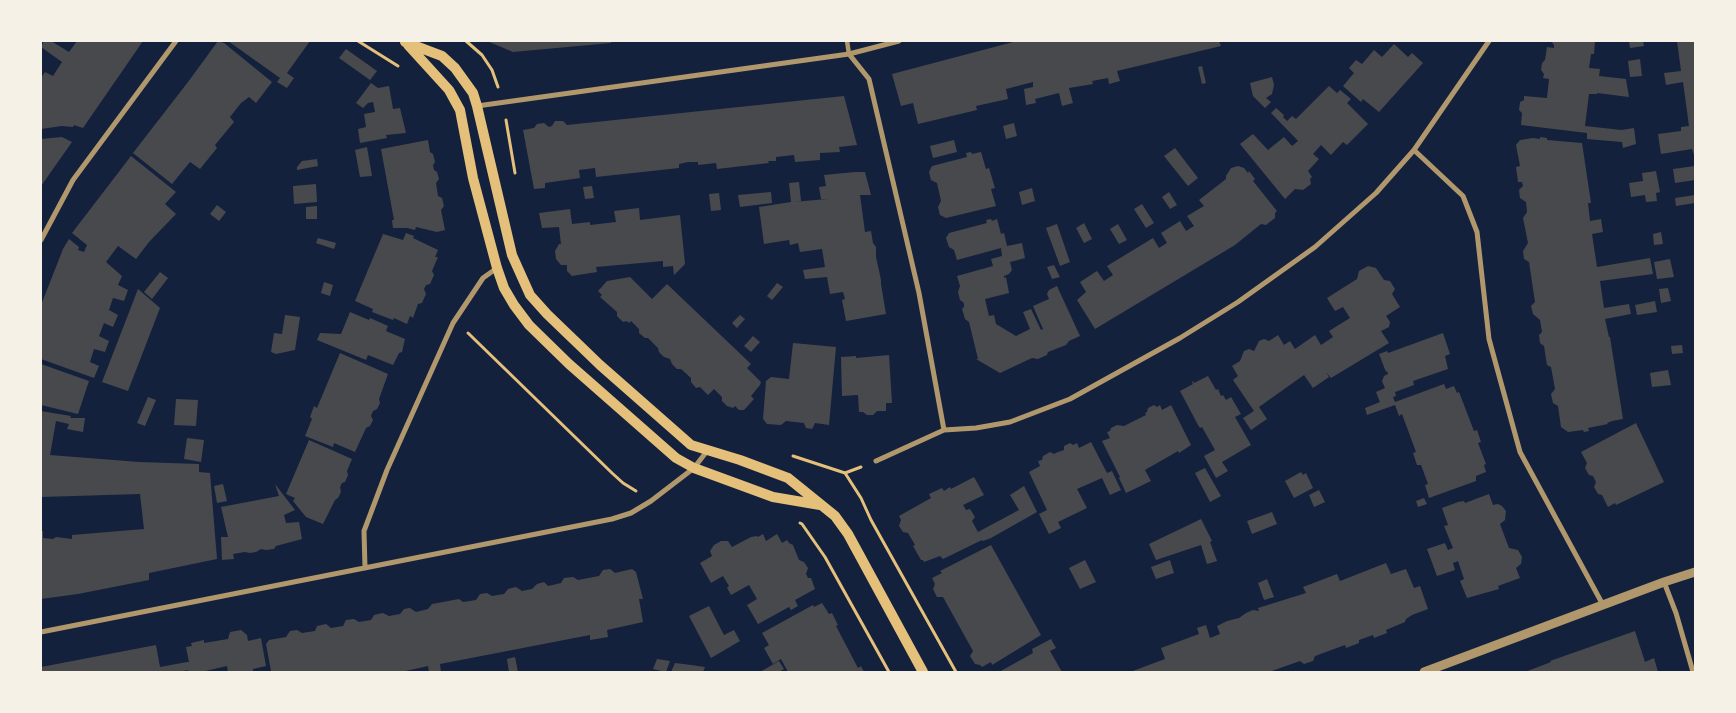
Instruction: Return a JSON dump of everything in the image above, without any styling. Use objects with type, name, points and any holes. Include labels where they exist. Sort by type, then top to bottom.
[{"type":"main road","points":[[405,42],[442,56],[465,81],[477,106],[512,255],[530,295],[600,365],[691,445],[740,460],[788,478],[834,516],[848,534],[923,672]]},
{"type":"main road","points":[[405,42],[449,90],[460,110],[473,178],[497,268],[504,288],[529,325],[569,364],[676,458],[694,468],[773,498],[821,505]]},
{"type":"street","points":[[41,240],[73,180],[176,41]]},
{"type":"street","points":[[847,41],[849,54],[869,79],[919,293],[944,430]]},
{"type":"street","points":[[477,106],[849,54],[899,41]]},
{"type":"street","points":[[876,461],[944,430],[976,428],[1010,422],[1070,398],[1180,338],[1238,302],[1315,247],[1376,193],[1414,150],[1489,41]]},
{"type":"street","points":[[1414,150],[1462,196],[1477,232],[1489,339],[1520,452],[1603,605]]},
{"type":"street","points":[[365,568],[364,531],[387,470],[452,323],[483,278],[497,268]]},
{"type":"street","points":[[41,632],[631,513],[651,501],[694,468],[707,450]]},
{"type":"street","points":[[1424,672],[1695,572]]},
{"type":"street","points":[[1664,582],[1676,613],[1693,672]]},
{"type":"path","points":[[466,41],[482,55],[492,70],[503,103],[517,181]]},
{"type":"path","points":[[452,323],[473,336],[623,483],[651,501]]},
{"type":"path","points":[[845,473],[861,498],[871,520],[956,672]]},
{"type":"building","points":[[44,41],[51,41],[69,52],[77,41],[143,41],[83,128],[74,125],[73,127],[62,126],[41,129],[41,78],[45,72],[53,76],[62,62],[41,47]]},
{"type":"building","points":[[218,41],[224,43],[272,82],[256,103],[249,97],[241,103],[230,117],[234,122],[215,145],[217,148],[200,169],[190,162],[172,184],[133,153]]},
{"type":"building","points":[[228,41],[310,41],[287,73],[294,78],[287,88],[277,82],[280,78]]},
{"type":"building","points":[[487,41],[611,41],[611,43],[513,52]]},
{"type":"building","points":[[1017,41],[1219,41],[1221,46],[1117,71],[1120,81],[1109,84],[1108,78],[1092,81],[1093,84],[1069,88],[1073,103],[1062,106],[1059,93],[1035,99],[1036,103],[1026,105],[1024,89],[1033,87],[1033,82],[1006,89],[1008,99],[976,106],[977,110],[918,124],[913,103],[901,106],[892,74]]},
{"type":"building","points":[[1551,41],[1595,41],[1594,54],[1591,54],[1589,68],[1600,69],[1599,76],[1626,79],[1629,97],[1597,93],[1589,94],[1585,126],[1621,130],[1634,128],[1636,144],[1623,148],[1622,142],[1587,139],[1587,133],[1521,125],[1522,113],[1519,110],[1520,102],[1524,100],[1524,96],[1547,98],[1549,79],[1543,78],[1544,74],[1541,70],[1547,47],[1554,48]]},
{"type":"building","points":[[1629,41],[1643,41],[1644,46],[1630,48]]},
{"type":"building","points":[[1677,41],[1695,41],[1695,158],[1692,149],[1661,154],[1658,134],[1681,131],[1681,127],[1689,126],[1683,82],[1666,85],[1664,73],[1681,71]]},
{"type":"building","points":[[1394,44],[1408,57],[1412,53],[1423,63],[1379,112],[1363,99],[1361,102],[1343,86],[1354,73],[1349,68],[1356,60],[1362,64],[1374,50],[1382,57]]},
{"type":"building","points":[[346,49],[377,71],[370,80],[339,58]]},
{"type":"building","points":[[1640,59],[1642,76],[1630,77],[1628,61]]},
{"type":"building","points":[[1202,66],[1206,83],[1202,84],[1198,67]]},
{"type":"building","points":[[1272,77],[1274,85],[1272,94],[1266,98],[1271,102],[1265,108],[1253,96],[1250,83]]},
{"type":"building","points":[[371,83],[378,88],[389,86],[393,109],[400,108],[406,133],[386,135],[387,138],[360,143],[358,129],[366,127],[364,114],[375,112],[373,102],[368,103],[363,108],[356,103]]},
{"type":"building","points":[[1329,86],[1337,93],[1340,90],[1351,99],[1347,103],[1368,124],[1347,145],[1343,142],[1331,155],[1321,145],[1313,154],[1319,159],[1308,171],[1312,177],[1310,179],[1311,184],[1303,190],[1295,189],[1285,199],[1240,144],[1253,134],[1268,150],[1284,137],[1292,146],[1298,141],[1302,145],[1271,113],[1276,108],[1284,115],[1283,117],[1287,121],[1292,116],[1296,119]]},
{"type":"building","points":[[844,96],[857,145],[839,147],[840,152],[820,153],[820,160],[795,162],[794,155],[776,157],[776,161],[768,161],[769,163],[717,169],[716,163],[698,165],[698,162],[688,162],[679,164],[679,168],[596,177],[595,168],[579,170],[580,178],[545,183],[545,188],[534,189],[523,130],[534,128],[537,124],[544,123],[549,127],[555,121],[563,121],[567,125]]},
{"type":"building","points":[[1014,123],[1017,136],[1006,139],[1003,126]]},
{"type":"building","points":[[62,137],[72,142],[41,186],[41,139]]},
{"type":"building","points":[[1540,137],[1547,138],[1547,140],[1582,143],[1591,203],[1588,203],[1590,221],[1601,219],[1603,232],[1592,234],[1597,267],[1650,258],[1653,274],[1600,281],[1604,308],[1629,304],[1631,314],[1605,319],[1610,337],[1623,419],[1588,428],[1589,431],[1584,432],[1583,430],[1568,432],[1561,427],[1558,406],[1553,403],[1551,394],[1555,389],[1551,367],[1547,365],[1544,346],[1540,343],[1539,335],[1542,332],[1540,320],[1533,314],[1531,306],[1535,302],[1529,262],[1524,259],[1523,251],[1528,243],[1523,218],[1527,212],[1526,202],[1520,198],[1519,190],[1523,186],[1522,182],[1518,182],[1516,167],[1520,166],[1516,145],[1520,140],[1540,139]]},
{"type":"building","points":[[428,140],[430,152],[433,154],[435,162],[433,165],[434,170],[437,172],[439,179],[436,183],[438,196],[442,198],[444,206],[441,210],[445,230],[437,232],[416,227],[415,230],[393,228],[392,220],[394,220],[381,149]]},
{"type":"building","points":[[954,140],[957,152],[933,158],[930,146]]},
{"type":"building","points":[[367,147],[372,176],[360,177],[355,150]]},
{"type":"building","points":[[1175,148],[1198,178],[1188,186],[1164,156]]},
{"type":"building","points":[[971,152],[972,154],[981,152],[986,169],[989,168],[995,188],[991,189],[996,206],[946,218],[940,215],[938,207],[941,201],[937,183],[931,180],[929,172],[932,166],[967,157],[966,153]]},
{"type":"building","points":[[131,156],[176,192],[165,204],[176,214],[149,242],[136,259],[118,246],[106,262],[122,276],[118,285],[128,290],[124,301],[113,298],[109,310],[118,315],[113,327],[104,323],[99,336],[109,341],[105,352],[94,349],[90,362],[99,366],[94,378],[41,359],[41,305],[63,249],[69,239],[79,247],[78,250],[84,252],[87,245],[72,233]]},
{"type":"building","points":[[317,159],[318,166],[297,170],[302,161]]},
{"type":"building","points":[[1238,166],[1244,168],[1248,173],[1249,171],[1255,179],[1253,181],[1277,211],[1275,218],[1266,225],[1261,224],[1235,245],[1095,329],[1077,300],[1086,292],[1080,282],[1097,271],[1104,281],[1113,275],[1107,266],[1153,238],[1159,248],[1167,243],[1161,233],[1180,221],[1186,231],[1194,226],[1187,216],[1204,206],[1199,200],[1226,179],[1231,168]]},
{"type":"building","points":[[1695,166],[1695,180],[1675,183],[1673,169]]},
{"type":"building","points":[[1656,171],[1660,192],[1656,193],[1657,201],[1646,202],[1645,195],[1631,197],[1629,183],[1643,181],[1642,173]]},
{"type":"building","points":[[865,172],[871,195],[860,195],[865,232],[871,231],[873,243],[876,247],[886,314],[846,321],[842,300],[845,299],[843,292],[830,294],[827,277],[805,279],[803,270],[825,267],[822,249],[800,252],[798,243],[790,245],[789,240],[764,244],[759,207],[791,202],[789,183],[799,182],[801,201],[793,202],[827,199],[821,199],[819,187],[826,186],[824,175]]},
{"type":"building","points":[[316,184],[317,202],[294,204],[293,186]]},
{"type":"building","points":[[592,186],[594,198],[585,199],[583,187]]},
{"type":"building","points":[[1032,188],[1035,201],[1022,205],[1019,192]]},
{"type":"building","points":[[771,192],[772,203],[740,207],[738,195]]},
{"type":"building","points":[[1169,192],[1177,205],[1170,209],[1162,197]]},
{"type":"building","points":[[719,193],[721,210],[711,211],[709,194]]},
{"type":"building","points":[[1695,195],[1695,203],[1676,206],[1675,198]]},
{"type":"building","points":[[1142,204],[1154,223],[1146,228],[1134,209]]},
{"type":"building","points":[[217,205],[226,212],[219,221],[210,214]]},
{"type":"building","points":[[317,206],[317,219],[306,219],[306,207]]},
{"type":"building","points":[[639,208],[640,220],[680,215],[685,264],[674,275],[673,266],[663,267],[663,261],[596,267],[597,272],[572,276],[567,271],[567,265],[561,265],[556,259],[555,251],[559,244],[561,244],[559,227],[542,228],[539,213],[570,209],[572,224],[590,222],[590,225],[616,222],[614,211]]},
{"type":"building","points":[[991,219],[992,221],[997,219],[1001,234],[1004,233],[1007,246],[1022,243],[1025,258],[1010,262],[1012,270],[1004,276],[1004,278],[1006,277],[1009,293],[985,299],[989,316],[994,315],[996,324],[1016,336],[1030,329],[1023,312],[1031,309],[1041,330],[1043,329],[1033,306],[1049,299],[1047,294],[1049,290],[1057,286],[1080,336],[1069,341],[1066,345],[1048,352],[1047,355],[1038,359],[1032,358],[1000,373],[976,359],[978,359],[969,322],[965,319],[962,309],[964,304],[960,300],[958,292],[960,286],[957,276],[993,266],[991,259],[1002,256],[1001,248],[957,260],[954,250],[949,247],[946,238],[949,233],[987,223],[986,220]]},
{"type":"building","points":[[1084,223],[1092,239],[1084,243],[1076,228]]},
{"type":"building","points":[[1057,224],[1070,262],[1060,266],[1046,228]]},
{"type":"building","points":[[1118,224],[1127,240],[1119,244],[1110,229]]},
{"type":"building","points":[[1661,232],[1663,244],[1654,245],[1653,234]]},
{"type":"building","points":[[406,233],[438,250],[435,257],[438,257],[432,271],[434,275],[430,284],[426,285],[424,289],[426,294],[422,303],[418,304],[413,318],[410,316],[407,324],[372,312],[373,309],[355,301],[383,234],[403,240]]},
{"type":"building","points":[[318,238],[336,243],[334,249],[316,243]]},
{"type":"building","points":[[1670,259],[1674,277],[1657,279],[1654,262]]},
{"type":"building","points":[[1054,265],[1060,277],[1052,279],[1047,267]]},
{"type":"building","points":[[1368,266],[1376,268],[1384,280],[1390,281],[1395,289],[1392,294],[1400,307],[1386,316],[1390,322],[1389,327],[1381,331],[1389,343],[1331,378],[1326,372],[1329,377],[1313,388],[1304,375],[1259,407],[1267,419],[1251,430],[1243,418],[1254,411],[1233,380],[1238,376],[1232,366],[1240,361],[1244,351],[1249,349],[1254,351],[1259,341],[1264,339],[1269,341],[1278,335],[1284,345],[1290,341],[1295,349],[1315,335],[1321,345],[1333,337],[1329,331],[1350,318],[1343,307],[1335,311],[1327,298],[1357,279],[1359,271]]},
{"type":"building","points":[[160,272],[168,278],[152,299],[144,292]]},
{"type":"building","points":[[630,277],[652,299],[667,284],[751,364],[747,368],[761,382],[751,396],[754,399],[744,410],[739,410],[735,406],[733,408],[727,406],[714,389],[708,395],[700,387],[696,388],[691,382],[691,378],[681,369],[677,369],[670,359],[664,357],[648,338],[639,333],[639,329],[631,321],[629,323],[627,321],[623,322],[617,316],[617,312],[600,297],[602,295],[598,291],[607,281]]},
{"type":"building","points":[[324,282],[333,285],[330,296],[321,293]]},
{"type":"building","points":[[777,283],[783,287],[772,300],[767,296]]},
{"type":"building","points":[[1668,288],[1671,301],[1661,303],[1659,289]]},
{"type":"building","points":[[138,289],[160,308],[128,391],[102,382]]},
{"type":"building","points":[[1655,301],[1657,312],[1637,315],[1635,305]]},
{"type":"building","points":[[350,312],[388,326],[386,331],[405,339],[402,352],[399,353],[393,365],[368,355],[366,360],[317,340],[320,333],[341,334]]},
{"type":"building","points":[[285,315],[300,317],[295,350],[276,354],[271,352],[274,333],[282,334]]},
{"type":"building","points":[[740,315],[745,319],[737,328],[732,323]]},
{"type":"building","points":[[1443,333],[1450,354],[1445,356],[1448,369],[1413,381],[1414,385],[1395,392],[1396,396],[1393,397],[1395,402],[1444,384],[1446,389],[1454,386],[1457,393],[1459,392],[1474,431],[1477,430],[1481,442],[1478,443],[1486,464],[1484,465],[1486,472],[1476,476],[1476,481],[1429,498],[1425,485],[1428,484],[1421,465],[1417,465],[1413,453],[1416,452],[1402,414],[1399,416],[1395,405],[1367,415],[1365,408],[1380,402],[1376,392],[1385,388],[1382,381],[1384,376],[1388,374],[1379,354],[1387,351],[1388,353]]},
{"type":"building","points":[[753,336],[760,342],[751,352],[744,346]]},
{"type":"building","points":[[793,343],[836,347],[829,425],[815,423],[812,429],[806,428],[804,423],[786,421],[781,425],[767,424],[763,419],[766,381],[771,377],[789,379]]},
{"type":"building","points":[[1682,345],[1683,353],[1672,354],[1671,346]]},
{"type":"building","points":[[340,353],[388,374],[379,399],[380,403],[371,416],[373,420],[370,426],[366,428],[355,452],[334,443],[333,447],[305,436],[312,419],[310,417],[314,406],[317,408]]},
{"type":"building","points":[[889,355],[892,403],[886,403],[886,411],[877,411],[873,415],[859,412],[858,395],[842,396],[841,357],[856,356],[856,358]]},
{"type":"building","points":[[41,364],[89,381],[78,414],[41,405]]},
{"type":"building","points":[[1668,370],[1671,385],[1652,387],[1650,373]]},
{"type":"building","points":[[1208,376],[1221,396],[1223,395],[1226,400],[1231,397],[1241,414],[1235,417],[1251,445],[1222,462],[1228,471],[1216,478],[1204,456],[1215,450],[1202,427],[1200,428],[1198,425],[1180,391],[1193,384],[1193,381],[1194,383]]},
{"type":"building","points":[[148,397],[156,400],[145,426],[137,423]]},
{"type":"building","points":[[176,399],[198,400],[196,426],[174,425]]},
{"type":"building","points":[[1154,405],[1157,407],[1160,405],[1162,410],[1171,405],[1191,445],[1145,470],[1151,481],[1126,493],[1102,441],[1110,438],[1107,432],[1111,428],[1117,425],[1124,426],[1146,415],[1145,413],[1148,408]]},
{"type":"building","points":[[41,411],[71,416],[70,418],[85,418],[83,432],[67,429],[69,424],[56,421],[50,455],[139,462],[199,464],[199,472],[210,473],[217,559],[149,573],[149,580],[41,599],[41,531],[43,531],[43,538],[72,539],[72,535],[144,529],[140,494],[41,497]]},
{"type":"building","points":[[1636,423],[1664,482],[1608,507],[1602,495],[1598,494],[1594,487],[1596,482],[1585,468],[1587,463],[1581,452]]},
{"type":"building","points":[[187,438],[204,440],[201,462],[184,459]]},
{"type":"building","points":[[309,440],[352,459],[345,482],[340,487],[341,492],[323,524],[306,517],[293,501],[295,498],[286,494]]},
{"type":"building","points":[[1091,442],[1107,473],[1112,471],[1121,490],[1110,495],[1102,478],[1077,489],[1087,508],[1058,522],[1061,528],[1049,534],[1039,514],[1047,510],[1029,472],[1040,466],[1038,461],[1042,460],[1043,456],[1050,452],[1054,454],[1064,450],[1064,446],[1070,443],[1073,445],[1077,443],[1079,448]]},
{"type":"building","points":[[1205,468],[1221,496],[1210,502],[1195,473]]},
{"type":"building","points":[[1301,472],[1303,475],[1306,473],[1313,488],[1294,498],[1285,481]]},
{"type":"building","points":[[974,477],[984,495],[963,505],[966,510],[970,509],[975,517],[972,521],[978,532],[1019,510],[1010,495],[1024,486],[1037,512],[991,538],[982,540],[943,559],[940,556],[924,562],[913,546],[915,545],[908,533],[903,532],[899,526],[901,520],[899,516],[931,498],[929,494],[942,488],[944,491],[950,487],[951,489]]},
{"type":"building","points":[[223,484],[227,501],[217,503],[214,486]]},
{"type":"building","points":[[275,484],[295,510],[284,515],[286,523],[299,522],[302,539],[276,546],[274,549],[261,549],[256,552],[233,554],[234,559],[222,560],[221,537],[228,537],[221,507],[279,496]]},
{"type":"building","points":[[1319,490],[1325,502],[1314,507],[1309,495]]},
{"type":"building","points":[[1489,494],[1493,505],[1498,504],[1506,511],[1505,520],[1500,524],[1509,548],[1518,550],[1522,557],[1521,564],[1516,568],[1520,578],[1498,586],[1499,589],[1467,598],[1460,581],[1464,579],[1458,561],[1453,563],[1455,570],[1437,576],[1427,549],[1445,543],[1448,550],[1453,548],[1444,526],[1448,525],[1442,508],[1458,502],[1464,501],[1465,503]]},
{"type":"building","points":[[1424,498],[1427,504],[1418,507],[1416,501]]},
{"type":"building","points":[[1272,512],[1277,524],[1252,534],[1247,521]]},
{"type":"building","points":[[1201,519],[1212,541],[1210,542],[1217,561],[1207,564],[1201,545],[1156,560],[1149,544]]},
{"type":"building","points":[[763,534],[766,541],[777,534],[782,543],[787,540],[793,545],[799,560],[804,562],[808,568],[806,574],[808,578],[811,578],[815,589],[795,600],[798,606],[791,610],[789,607],[758,624],[747,605],[757,599],[749,585],[731,595],[727,588],[729,586],[723,576],[711,583],[700,563],[712,556],[710,551],[714,545],[721,541],[728,541],[732,547],[751,537],[758,537]]},
{"type":"building","points":[[991,545],[1041,635],[992,665],[991,662],[982,667],[975,664],[970,656],[973,651],[943,597],[937,597],[933,589],[935,584],[932,578],[942,573],[940,571]]},
{"type":"building","points":[[1085,560],[1096,582],[1080,589],[1069,568]]},
{"type":"building","points":[[1170,560],[1174,573],[1156,579],[1151,567]]},
{"type":"building","points":[[1386,563],[1391,574],[1406,569],[1414,588],[1420,586],[1428,609],[1412,615],[1405,622],[1386,630],[1387,633],[1374,638],[1373,635],[1359,640],[1359,643],[1346,648],[1345,645],[1315,656],[1313,661],[1304,664],[1300,661],[1269,672],[1130,672],[1165,659],[1161,648],[1199,634],[1197,628],[1206,625],[1210,638],[1220,634],[1217,626],[1239,618],[1253,610],[1259,611],[1258,608],[1306,593],[1303,587],[1337,574],[1340,581]]},
{"type":"building","points":[[610,569],[615,573],[632,569],[636,572],[643,599],[639,599],[643,622],[607,630],[608,637],[590,640],[590,635],[440,664],[441,672],[429,672],[428,666],[401,672],[271,671],[266,644],[269,640],[286,637],[290,631],[297,630],[302,633],[315,631],[317,626],[326,624],[331,628],[343,626],[346,620],[354,619],[359,622],[371,620],[374,615],[383,613],[389,616],[400,614],[404,609],[410,608],[416,612],[428,609],[432,604],[459,599],[463,602],[476,600],[480,594],[487,593],[492,596],[504,594],[508,589],[516,587],[522,591],[532,589],[537,584],[544,582],[548,586],[561,583],[564,578],[573,577],[578,580],[599,576],[603,570]]},
{"type":"building","points":[[1267,579],[1274,597],[1264,600],[1258,583]]},
{"type":"building","points":[[822,603],[829,614],[832,613],[838,625],[836,626],[858,668],[861,666],[864,672],[788,672],[781,659],[773,664],[764,648],[769,645],[762,633],[813,605],[814,607]]},
{"type":"building","points":[[709,606],[724,635],[734,630],[740,641],[711,658],[689,616]]},
{"type":"building","points":[[241,630],[247,635],[248,641],[261,638],[266,666],[253,669],[253,672],[228,672],[227,666],[201,672],[188,672],[188,670],[178,672],[41,672],[41,667],[156,645],[160,667],[189,662],[186,647],[192,646],[191,643],[204,640],[204,643],[228,639],[230,632]]},
{"type":"building","points":[[1635,631],[1645,662],[1654,658],[1658,672],[1525,672],[1550,661]]},
{"type":"building","points":[[1051,639],[1056,648],[1050,651],[1062,672],[999,672],[1033,653],[1032,649]]},
{"type":"building","points":[[515,657],[518,672],[509,672],[507,659]]},
{"type":"building","points":[[657,659],[670,661],[666,672],[653,669]]},
{"type":"building","points":[[779,661],[784,669],[779,672],[760,672]]},
{"type":"building","points":[[675,663],[705,667],[703,672],[671,672]]}]
